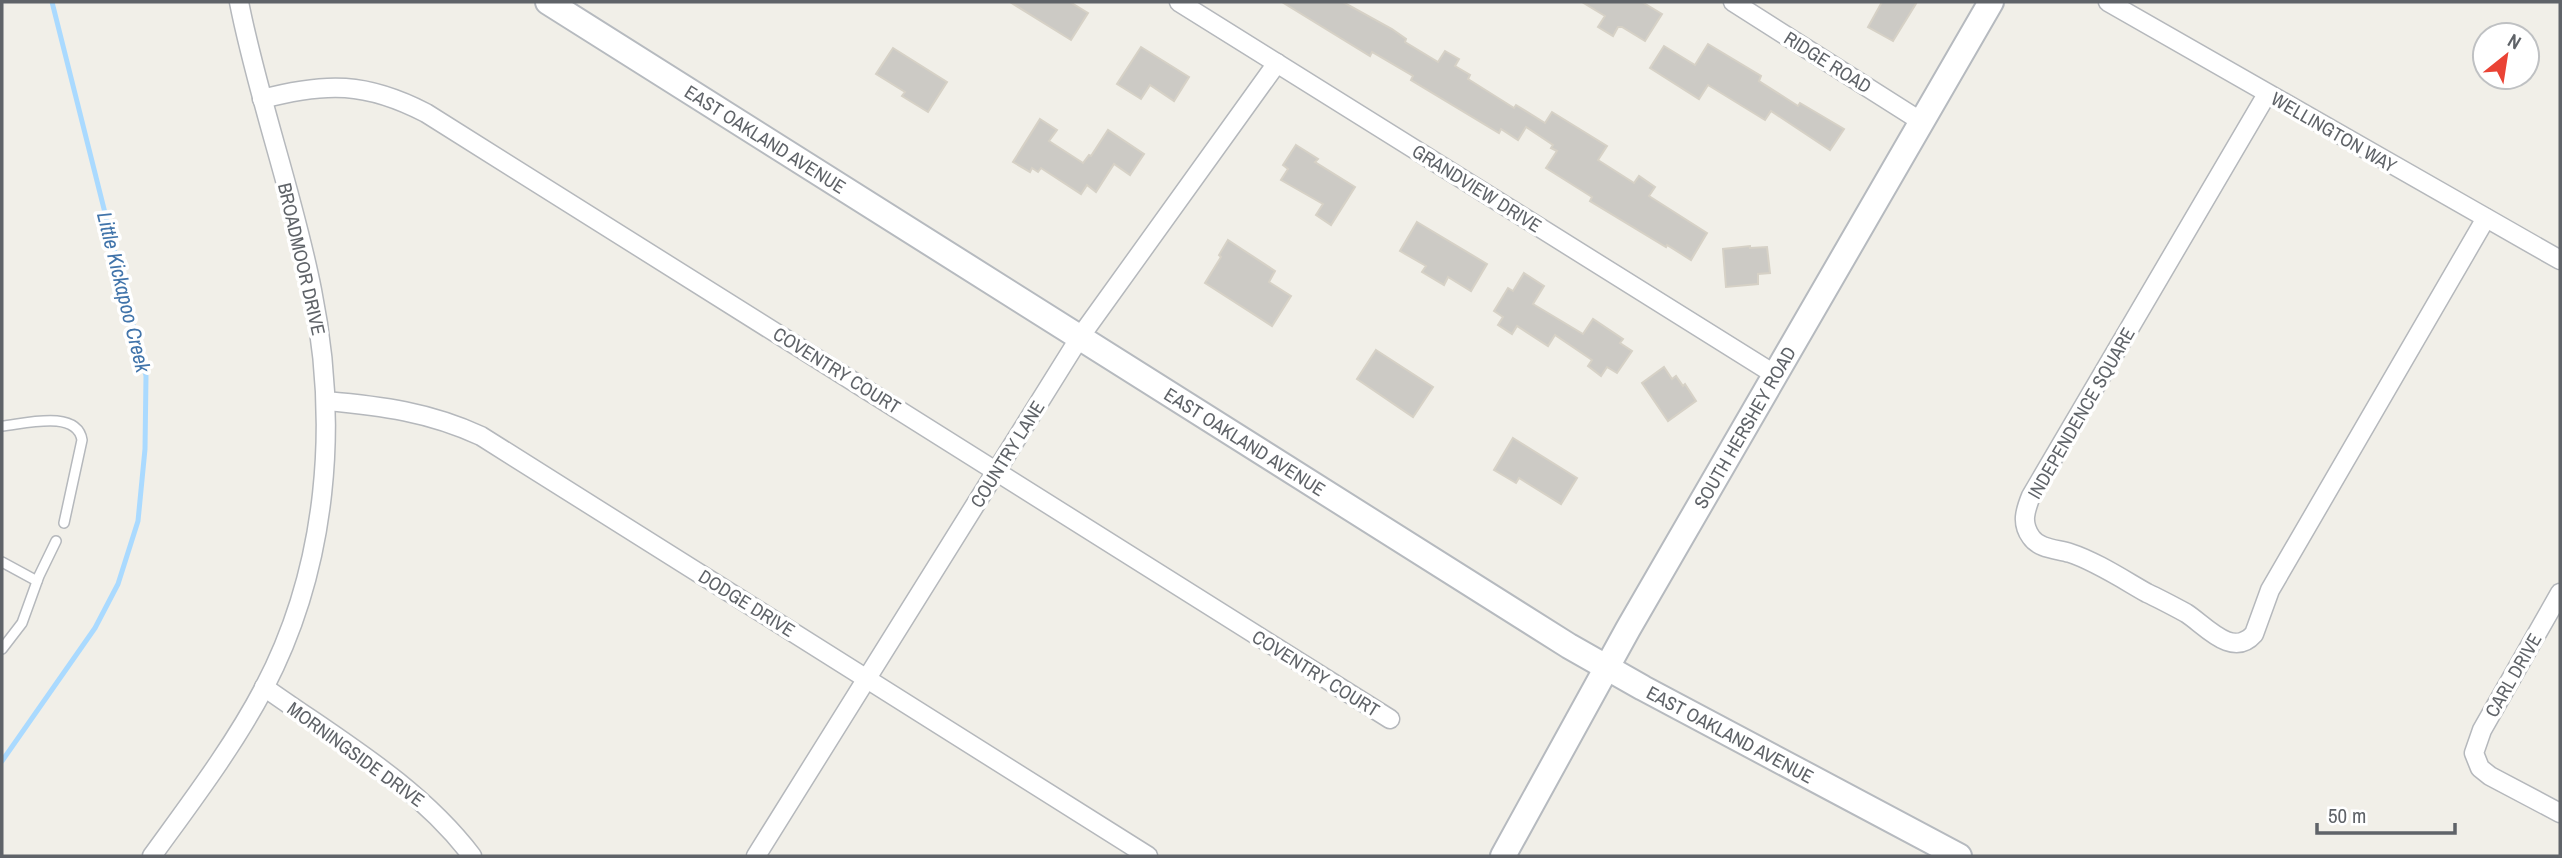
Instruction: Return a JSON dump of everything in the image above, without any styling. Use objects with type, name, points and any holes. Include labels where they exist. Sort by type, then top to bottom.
[{"type":"main road","name":"EAST OAKLAND AVENUE","points":[[548,2],[1607,668],[1959,856]]},
{"type":"main road","name":"SOUTH HERSHEY ROAD","points":[[1503,856],[1774,374],[1991,2]]},
{"type":"street","name":"BROADMOOR DRIVE","points":[[152,856],[217,764],[264,687],[299,603],[323,493],[326,401],[312,290],[239,2]]},
{"type":"street","name":"GRANDVIEW DRIVE","points":[[1180,2],[1774,374]]},
{"type":"street","name":"RIDGE ROAD","points":[[1733,2],[1922,122]]},
{"type":"street","name":"WELLINGTON WAY","points":[[2108,2],[2560,260]]},
{"type":"street","name":"COUNTRY LANE","points":[[756,856],[1080,337],[1277,63]]},
{"type":"street","name":"COVENTRY COURT","points":[[262,99],[299,89],[346,87],[402,100],[438,120],[1390,719]]},
{"type":"street","name":"INDEPENDENCE SQUARE","points":[[2267,93],[2031,496],[2024,522],[2036,542],[2073,554],[2186,613],[2225,641],[2245,643],[2250,640],[2255,634],[2270,590],[2486,218]]},
{"type":"street","name":"DODGE DRIVE","points":[[326,401],[415,412],[481,436],[1148,856]]},
{"type":"street","name":"CARL DRIVE","points":[[2560,593],[2482,730],[2474,753],[2480,768],[2490,776],[2560,813]]},
{"type":"street","name":"MORNINGSIDE DRIVE","points":[[264,687],[399,781],[435,813],[472,856]]},
{"type":"lane","points":[[2,426],[54,421],[72,423],[81,433],[82,440],[64,523]]},
{"type":"lane","points":[[2,649],[22,623],[37,581],[56,541]]},
{"type":"lane","points":[[2,562],[37,581]]},
{"type":"building","points":[[1010,2],[1070,2],[1088,13],[1071,40]]},
{"type":"building","points":[[1282,2],[1343,2],[1392,29],[1406,39],[1405,42],[1438,62],[1445,51],[1459,59],[1455,66],[1470,75],[1468,79],[1514,108],[1516,105],[1545,123],[1552,112],[1607,146],[1598,160],[1634,183],[1639,176],[1655,187],[1649,196],[1707,233],[1691,260],[1667,245],[1666,247],[1590,201],[1592,197],[1546,168],[1557,151],[1551,148],[1553,145],[1526,127],[1518,140],[1501,129],[1499,133],[1411,80],[1413,76],[1372,52],[1370,56]]},
{"type":"building","points":[[1582,2],[1642,2],[1662,14],[1645,41],[1622,27],[1618,27],[1613,36],[1598,27],[1605,16]]},
{"type":"building","points":[[1882,2],[1917,2],[1893,41],[1868,27]]},
{"type":"building","points":[[1708,44],[1761,76],[1759,81],[1798,106],[1800,103],[1844,129],[1830,150],[1771,111],[1765,120],[1708,85],[1699,99],[1650,68],[1664,46],[1695,65]]},
{"type":"building","points":[[1141,47],[1189,77],[1174,101],[1150,85],[1141,99],[1117,84]]},
{"type":"building","points":[[893,48],[947,82],[928,112],[902,96],[905,92],[876,74]]},
{"type":"building","points":[[1040,119],[1057,130],[1049,141],[1083,163],[1091,156],[1108,130],[1144,154],[1130,175],[1114,164],[1096,192],[1087,185],[1081,194],[1041,168],[1038,172],[1032,168],[1030,172],[1013,162]]},
{"type":"building","points":[[1296,145],[1318,159],[1315,162],[1355,187],[1331,225],[1316,215],[1323,204],[1281,180],[1288,169],[1283,165]]},
{"type":"building","points":[[1417,222],[1487,264],[1471,291],[1448,277],[1444,285],[1422,272],[1426,266],[1400,251]]},
{"type":"building","points":[[1228,240],[1275,271],[1269,282],[1291,296],[1272,326],[1205,283]]},
{"type":"building","points":[[1767,247],[1770,273],[1758,274],[1758,284],[1726,287],[1723,249]]},
{"type":"building","points":[[1524,273],[1544,286],[1533,304],[1583,334],[1593,319],[1623,339],[1620,343],[1632,351],[1617,373],[1607,367],[1601,376],[1588,366],[1592,360],[1555,335],[1548,346],[1517,326],[1512,334],[1498,325],[1503,317],[1494,311],[1508,288],[1513,291]]},
{"type":"building","points":[[1376,350],[1433,387],[1413,417],[1357,379]]},
{"type":"building","points":[[1664,367],[1672,379],[1676,376],[1683,386],[1685,384],[1696,401],[1668,421],[1642,383]]},
{"type":"building","points":[[1513,438],[1577,478],[1561,504],[1519,478],[1516,483],[1494,470]]},
{"type":"waterway","name":"Little Kickapoo Creek","points":[[2,761],[95,628],[118,584],[138,521],[145,449],[146,376],[52,2]]}]
